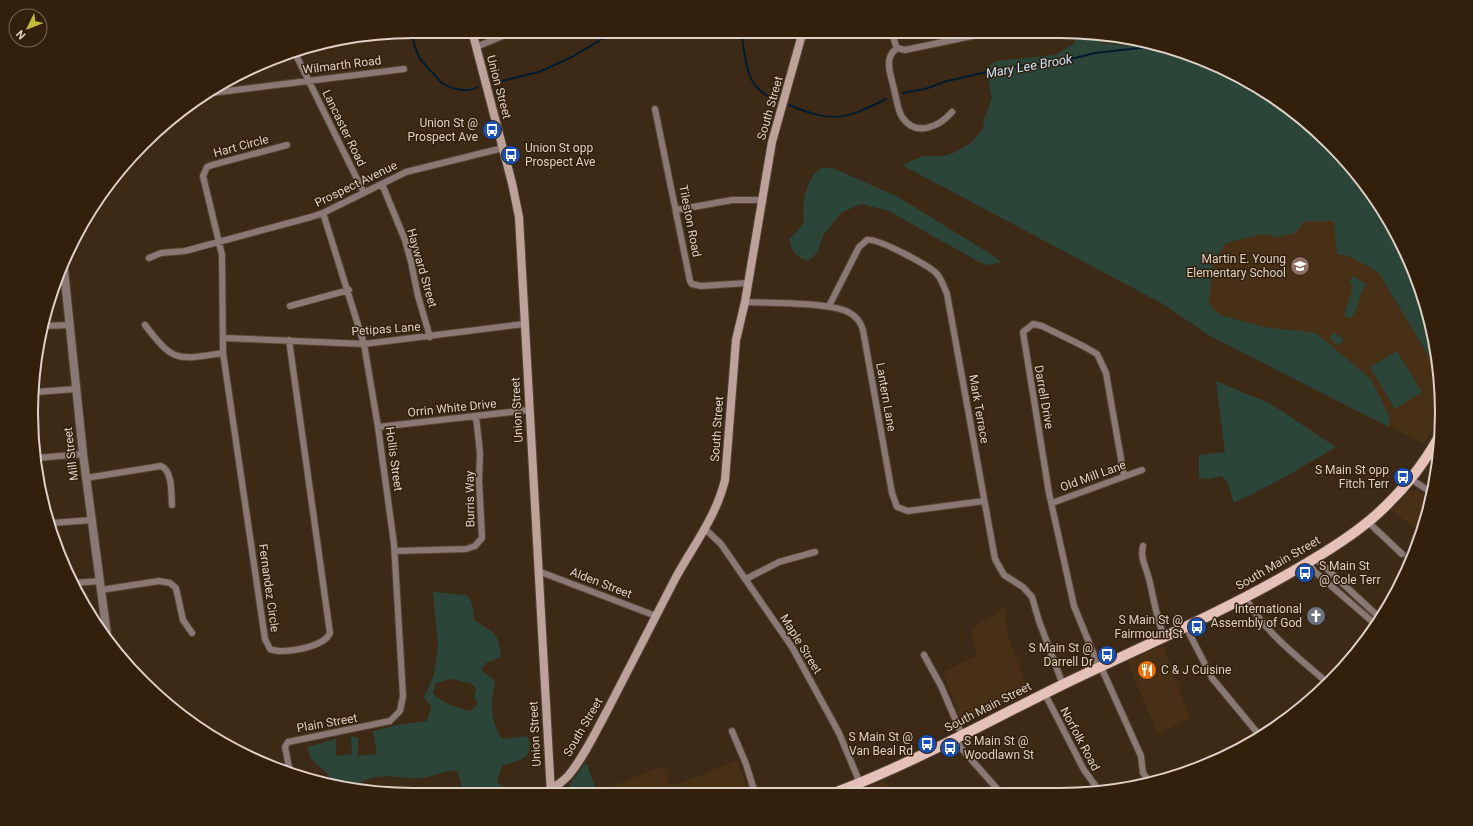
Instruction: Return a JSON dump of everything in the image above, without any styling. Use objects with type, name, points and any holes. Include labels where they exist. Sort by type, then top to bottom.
[{"type":"main road","name":"Union Street","points":[[474,38],[503,148],[518,212],[551,788]]},
{"type":"main road","name":"South Street","points":[[553,788],[565,779],[583,754],[678,573],[718,505],[725,480],[736,340],[745,302],[772,142],[801,38]]},
{"type":"main road","name":"South Main Street","points":[[851,788],[1245,598],[1311,560],[1368,522],[1391,501],[1411,479],[1433,445]]},
{"type":"street","points":[[476,47],[498,38]]},
{"type":"street","points":[[893,38],[897,48]]},
{"type":"street","points":[[897,48],[905,50],[962,38]]},
{"type":"street","points":[[897,48],[890,57],[889,67],[899,107],[906,122],[920,128],[928,128],[938,125],[952,112]]},
{"type":"street","name":"Lancaster Road","points":[[297,57],[364,193]]},
{"type":"street","name":"Wilmarth Road","points":[[219,92],[404,69]]},
{"type":"street","name":"Tileston Road","points":[[655,108],[692,284],[701,286],[747,283]]},
{"type":"street","name":"Hart Circle","points":[[220,241],[204,184],[204,171],[212,165],[287,145]]},
{"type":"street","name":"Prospect Avenue","points":[[150,258],[162,253],[185,251],[323,213],[417,168],[503,148]]},
{"type":"street","name":"Hayward Street","points":[[382,184],[411,262],[418,296],[430,337]]},
{"type":"street","points":[[676,210],[732,200],[763,200]]},
{"type":"street","name":"Hollis Street","points":[[323,213],[349,290],[364,344],[378,427],[395,551],[403,696],[398,714]]},
{"type":"street","name":"Mark Terrace","points":[[829,306],[859,247],[867,240],[882,243],[927,267],[937,274],[942,280],[947,294],[996,562],[1004,575],[1023,587],[1032,597],[1038,621],[1063,685]]},
{"type":"street","name":"Fernandez Circle","points":[[220,241],[222,254],[223,353],[265,639],[270,649],[281,652],[324,642],[330,633],[289,340]]},
{"type":"street","name":"Mill Street","points":[[64,275],[83,454],[106,629]]},
{"type":"street","points":[[290,306],[349,290]]},
{"type":"street","name":"Lantern Lane","points":[[745,302],[829,306],[851,313],[862,326],[892,493],[897,507],[908,511],[984,501]]},
{"type":"street","points":[[49,326],[69,324]]},
{"type":"street","name":"Petipas Lane","points":[[224,338],[364,344],[430,337],[524,324]]},
{"type":"street","name":"Darrell Drive","points":[[1124,476],[1106,373],[1097,354],[1042,326],[1033,324],[1023,332],[1052,503],[1074,606],[1141,756],[1143,773],[1147,778]]},
{"type":"street","points":[[145,325],[164,349],[170,354],[179,358],[189,359],[223,353]]},
{"type":"street","points":[[39,392],[76,389]]},
{"type":"street","name":"Orrin White Drive","points":[[378,427],[529,410]]},
{"type":"street","name":"Burris Way","points":[[395,551],[466,549],[475,546],[482,538],[478,480],[480,453],[476,417]]},
{"type":"street","points":[[41,458],[83,454]]},
{"type":"street","points":[[86,478],[161,466],[166,469],[169,475],[172,505]]},
{"type":"street","name":"Old Mill Lane","points":[[1052,503],[1142,470]]},
{"type":"street","points":[[1411,479],[1427,490]]},
{"type":"street","points":[[55,523],[92,520]]},
{"type":"street","points":[[1368,522],[1402,554]]},
{"type":"street","name":"Maple Street","points":[[705,529],[718,540],[746,579],[799,659],[839,733],[860,783]]},
{"type":"street","points":[[1143,546],[1143,559],[1149,578],[1157,618],[1164,636]]},
{"type":"street","points":[[746,579],[779,562],[815,552]]},
{"type":"street","points":[[1311,560],[1376,615]]},
{"type":"street","points":[[1311,560],[1313,569],[1372,621]]},
{"type":"street","name":"Alden Street","points":[[538,571],[656,616]]},
{"type":"street","points":[[79,583],[100,581]]},
{"type":"street","points":[[102,590],[159,581],[170,583],[176,588],[184,620],[192,633]]},
{"type":"street","points":[[1245,598],[1255,614],[1276,637],[1324,679]]},
{"type":"street","points":[[1186,626],[1214,682],[1257,732]]},
{"type":"street","points":[[924,655],[941,686],[959,737],[961,748],[996,788]]},
{"type":"street","name":"Norfolk Road","points":[[1045,694],[1086,774],[1095,786]]},
{"type":"street","name":"Plain Street","points":[[289,767],[284,747],[290,741],[382,724],[393,720],[398,714]]},
{"type":"street","points":[[732,730],[746,764],[753,788]]},
{"type":"shaded area","name":"Martin E. Young Elementary School","points":[[1304,128],[1342,166],[1358,185],[1374,208],[1409,296],[1424,323],[1432,364],[1435,413],[1435,424],[1424,444],[1210,336],[1178,161]]},
{"type":"shaded area","points":[[1416,490],[1425,496],[1417,529],[1391,511],[1409,492]]},
{"type":"shaded area","points":[[1005,606],[1007,633],[1029,691],[962,724],[943,672],[976,656],[971,628],[998,613]]},
{"type":"shaded area","points":[[1163,645],[1190,718],[1158,734],[1127,662]]},
{"type":"shaded area","points":[[738,760],[746,787],[608,788],[663,766],[671,787]]},
{"type":"shaded area","points":[[884,781],[888,788],[868,788]]},
{"type":"green space","points":[[1075,39],[1100,40],[1102,43],[1134,45],[1157,51],[1204,67],[1248,88],[1288,115],[1307,131],[1342,166],[1358,185],[1385,226],[1406,269],[1422,316],[1430,355],[1429,356],[1378,272],[1349,256],[1337,254],[1334,221],[1305,221],[1295,233],[1278,237],[1262,234],[1226,243],[1213,263],[1209,304],[1220,315],[1264,327],[1316,333],[1371,379],[1389,416],[1389,427],[1210,336],[1163,304],[902,165],[923,156],[943,156],[956,152],[972,142],[984,127],[983,121],[992,99],[989,82],[990,65],[996,61],[1056,55],[1074,43]]},
{"type":"green space","points":[[821,168],[833,168],[898,197],[994,256],[1001,262],[989,265],[979,262],[889,211],[861,204],[842,212],[824,234],[817,253],[808,261],[800,258],[791,247],[789,239],[798,231],[804,222],[803,208],[808,185],[816,172]]},
{"type":"green space","points":[[1353,276],[1366,284],[1361,293],[1356,310],[1351,318],[1344,316],[1353,286],[1349,283]]},
{"type":"green space","points":[[1334,332],[1344,339],[1339,346],[1329,338]]},
{"type":"green space","points":[[1397,351],[1422,392],[1395,409],[1370,367]]},
{"type":"green space","points":[[1216,381],[1271,404],[1336,447],[1287,476],[1234,503],[1227,482],[1222,476],[1209,479],[1199,478],[1199,455],[1225,452]]},
{"type":"green space","points":[[433,592],[467,595],[472,603],[474,620],[491,631],[499,642],[501,657],[486,663],[481,670],[495,681],[492,711],[495,724],[502,739],[528,736],[530,743],[528,754],[520,760],[502,765],[497,782],[505,788],[462,788],[457,770],[421,778],[384,776],[357,784],[331,779],[311,759],[307,747],[336,739],[336,756],[352,754],[351,736],[358,738],[358,756],[377,754],[373,731],[397,725],[427,721],[431,707],[424,697],[434,675],[438,646]],"holes":[[[451,679],[471,683],[476,688],[474,698],[478,704],[470,711],[455,707],[440,700],[433,693],[436,683]]]},
{"type":"green space","points":[[586,762],[595,788],[567,788]]},
{"type":"waterway","name":"Mary Lee Brook","points":[[412,38],[419,58],[442,83],[460,90],[469,90],[478,87]]},
{"type":"waterway","name":"Mary Lee Brook","points":[[497,82],[539,72],[572,57],[604,38]]},
{"type":"waterway","name":"Mary Lee Brook","points":[[742,38],[748,72],[752,81],[766,95],[776,99]]},
{"type":"waterway","name":"Mary Lee Brook","points":[[903,93],[925,89],[947,81],[1001,69],[1026,65],[1051,64],[1095,53],[1143,48]]},
{"type":"waterway","name":"Mary Lee Brook","points":[[789,105],[817,115],[838,117],[859,111],[886,99]]},
{"type":"place","name":"Union St @ Prospect Ave","points":[[492,130]]},
{"type":"place","name":"Union St opp Prospect Ave","points":[[511,155]]},
{"type":"place","name":"Martin E. Young Elementary School","points":[[1300,266]]},
{"type":"place","name":"S Main St opp Fitch Terr","points":[[1403,477]]},
{"type":"place","name":"S Main St @ Cole Terr","points":[[1305,573]]},
{"type":"place","name":"International Assembly of God","points":[[1316,616]]},
{"type":"place","name":"S Main St @ Fairmount St","points":[[1197,627]]},
{"type":"place","name":"S Main St @ Darrell Dr","points":[[1107,655]]},
{"type":"place","name":"C & J Cuisine","points":[[1147,670]]},
{"type":"place","name":"S Main St @ Van Beal Rd","points":[[927,744]]},
{"type":"place","name":"S Main St @ Woodlawn St","points":[[950,748]]}]
